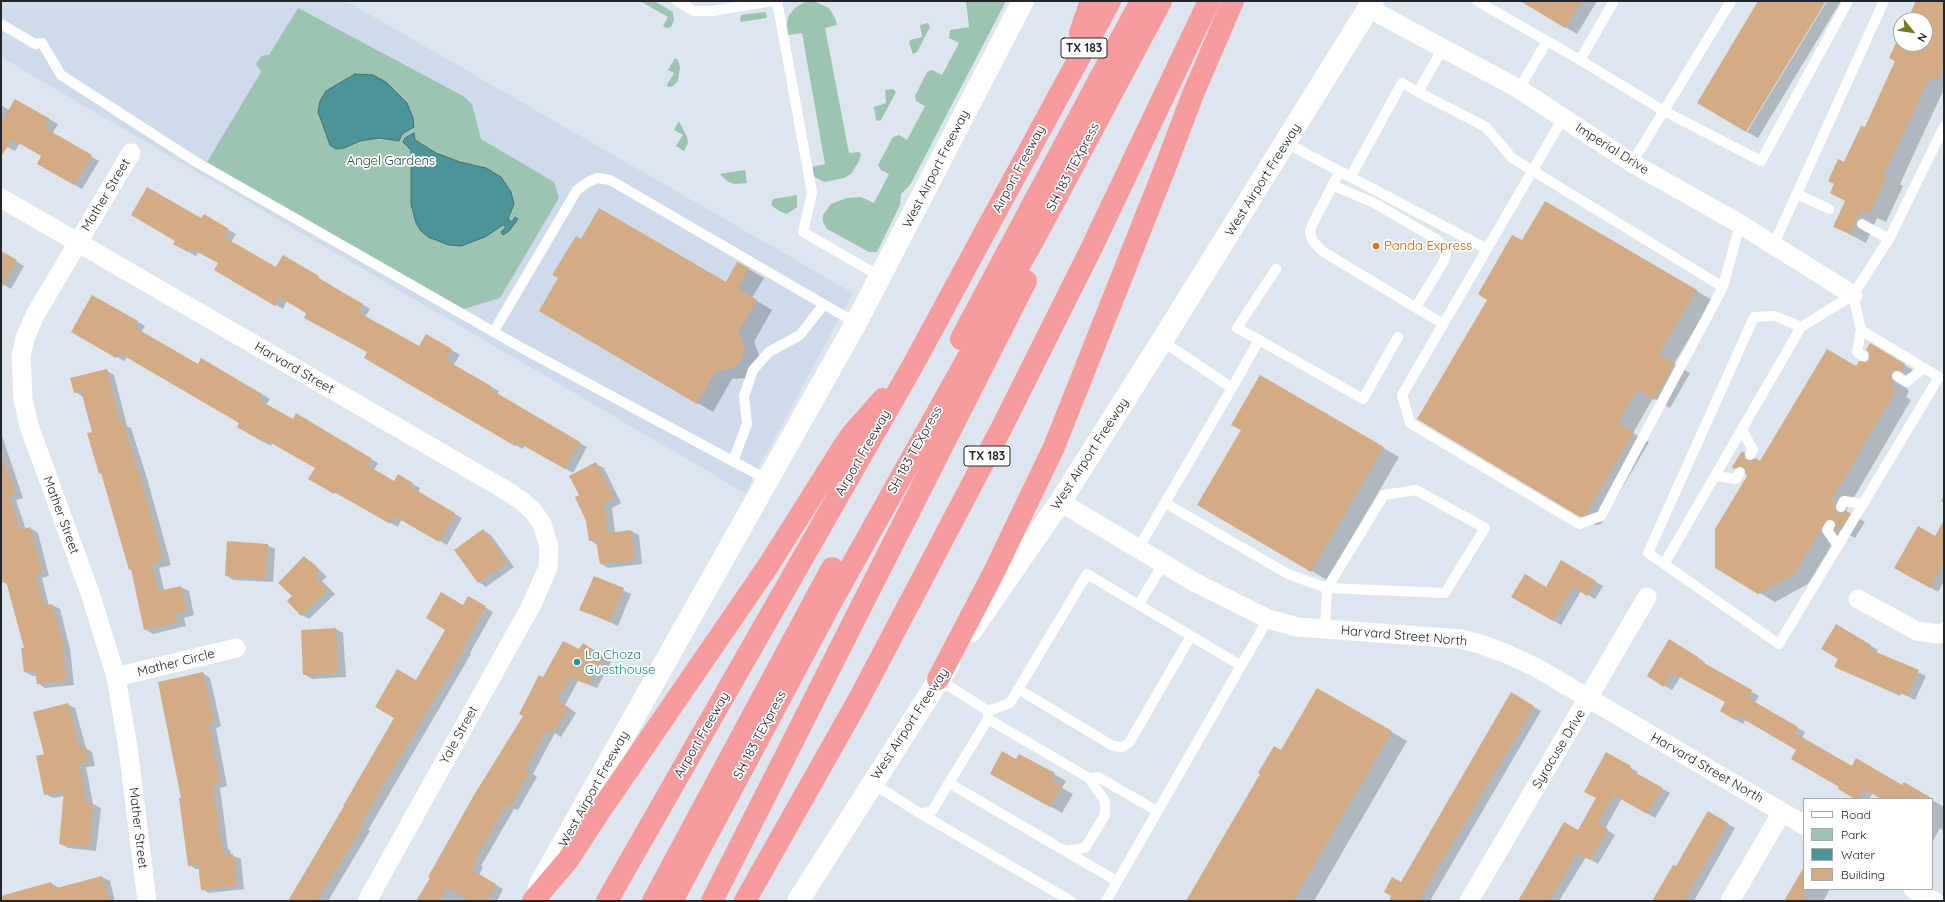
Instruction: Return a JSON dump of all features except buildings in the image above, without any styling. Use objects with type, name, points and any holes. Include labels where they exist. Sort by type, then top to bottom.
[{"type":"highway","points":[[1059,94],[1091,1]]},
{"type":"highway","name":"Airport Freeway","points":[[607,901],[913,366],[1110,1]]},
{"type":"highway","name":"SH 183 TEXpress","points":[[653,901],[809,608],[982,300],[1141,1]]},
{"type":"highway","name":"SH 183 TEXpress","points":[[672,901],[832,598],[1070,173],[1161,1]]},
{"type":"highway","name":"TX 183","points":[[745,901],[859,699],[1002,427],[1098,235],[1210,1]]},
{"type":"highway","points":[[938,679],[995,570],[1054,447],[1193,94],[1233,1]]},
{"type":"highway","points":[[712,901],[1024,287],[1070,173]]},
{"type":"highway","points":[[532,901],[568,860],[768,566],[852,434],[913,366]]},
{"type":"main road","name":"West Airport Freeway","points":[[532,901],[856,323],[1023,1]]},
{"type":"main road","name":"West Airport Freeway","points":[[798,901],[938,679],[1060,502],[1286,143],[1370,5]]},
{"type":"street","name":"Imperial Drive","points":[[1370,5],[1443,48],[1519,89],[1632,163],[1740,224],[1853,295]]},
{"type":"street","name":"Mather Street","points":[[131,153],[35,315],[25,338],[21,356],[23,399],[28,426],[90,593],[116,678],[128,748],[147,901]]},
{"type":"street","name":"Harvard Street","points":[[1,198],[522,501],[533,511],[544,531],[549,547],[548,568]]},
{"type":"street","name":"Harvard Street North","points":[[1060,502],[1163,564],[1231,602],[1268,619],[1297,626],[1325,630],[1441,637],[1480,644],[1507,654],[1531,665],[1803,824]]},
{"type":"street","name":"Yale Street","points":[[367,901],[531,606],[548,568]]},
{"type":"street","name":"Syracuse Drive","points":[[1469,901],[1589,699],[1647,597]]},
{"type":"street","points":[[1858,599],[1917,631],[1939,634],[1944,632]]},
{"type":"street","name":"Mather Circle","points":[[116,678],[236,648]]},
{"type":"street","points":[[1730,901],[1782,812]]},
{"type":"street","points":[[1915,890],[1934,901]]},
{"type":"lane","points":[[676,1],[694,11],[712,11],[772,1]]},
{"type":"lane","points":[[777,1],[812,194],[803,232],[881,276]]},
{"type":"lane","points":[[1477,1],[1580,60],[1664,111],[1760,161],[1848,1]]},
{"type":"lane","points":[[1580,60],[1614,1]]},
{"type":"lane","points":[[1632,163],[1731,1]]},
{"type":"lane","points":[[1773,246],[1884,1]]},
{"type":"lane","points":[[1,24],[35,44],[42,42],[60,75],[196,162],[494,331],[768,480]]},
{"type":"lane","points":[[1519,89],[1547,41]]},
{"type":"lane","points":[[1418,92],[1443,48]]},
{"type":"lane","points":[[1350,176],[1402,83],[1486,127],[1512,158],[1723,287]]},
{"type":"lane","points":[[1563,118],[1534,172],[1486,249],[1402,395],[1410,423],[1579,524],[1601,516],[1723,287],[1740,224]]},
{"type":"lane","points":[[1664,564],[1801,327],[1853,295],[1889,239],[1944,127]]},
{"type":"lane","points":[[1286,143],[1486,249]]},
{"type":"lane","points":[[1340,171],[1312,225],[1310,232],[1312,240],[1322,251],[1443,324]]},
{"type":"lane","points":[[494,331],[576,190],[588,182],[598,178],[610,180],[856,323]]},
{"type":"lane","points":[[1332,185],[1374,203],[1436,239],[1443,246],[1446,254],[1444,260],[1416,307]]},
{"type":"lane","points":[[1796,194],[1829,209]]},
{"type":"lane","points":[[1862,224],[1889,239]]},
{"type":"lane","points":[[1276,269],[1237,328],[1363,399],[1398,337]]},
{"type":"lane","points":[[1853,295],[1861,330],[1857,352],[1863,356]]},
{"type":"lane","points":[[733,461],[747,424],[744,396],[753,370],[769,352],[800,335],[824,304]]},
{"type":"lane","points":[[1801,327],[1774,316],[1754,317],[1648,552],[1779,644],[1939,377],[1861,330]]},
{"type":"lane","points":[[1138,549],[1259,340]]},
{"type":"lane","points":[[1162,341],[1232,388]]},
{"type":"lane","points":[[1897,376],[1906,382],[1924,368]]},
{"type":"lane","points":[[1742,430],[1753,450],[1750,455]]},
{"type":"lane","points":[[1715,476],[1736,479],[1740,472]]},
{"type":"lane","points":[[1165,502],[1288,574],[1327,588],[1445,593],[1485,528],[1416,490],[1384,495],[1327,588],[1325,630]]},
{"type":"lane","points":[[1841,507],[1844,502],[1863,504]]},
{"type":"lane","points":[[1830,525],[1827,530],[1838,546]]},
{"type":"lane","points":[[1139,604],[1163,564]]},
{"type":"lane","points":[[921,814],[932,811],[988,715],[1010,703],[1087,574],[1240,665]]},
{"type":"lane","points":[[1106,901],[1240,665],[1268,619]]},
{"type":"lane","points":[[1018,689],[1113,746],[1122,747],[1129,743],[1191,636]]},
{"type":"lane","points":[[938,679],[988,715],[1089,778],[1105,801],[1105,815],[1085,848],[1065,851]]},
{"type":"lane","points":[[1089,778],[1098,777],[1157,811]]},
{"type":"lane","points":[[872,783],[921,814],[1071,901]]},
{"type":"lane","points":[[949,784],[1118,881]]},
{"type":"shaded area","points":[[1,1],[346,1],[853,293],[745,493],[1,57]]},
{"type":"green space","points":[[640,1],[654,1],[673,12],[674,20],[671,27],[666,28],[663,26],[668,17]]},
{"type":"green space","points":[[814,1],[829,8],[835,18],[837,25],[825,28],[849,153],[859,152],[861,154],[859,161],[851,174],[844,178],[824,182],[815,177],[811,172],[812,167],[825,164],[802,33],[788,35],[785,32],[789,15],[796,7],[805,2]]},
{"type":"green space","points":[[966,1],[1006,1],[910,185],[901,194],[900,205],[877,252],[869,252],[827,229],[823,222],[823,215],[831,204],[847,198],[861,197],[874,203],[889,174],[881,170],[878,165],[893,137],[899,135],[907,140],[925,106],[916,101],[915,96],[927,72],[932,70],[942,75],[959,43],[949,38],[950,30],[969,27]]},
{"type":"green space","name":"Angel Gardens","points":[[298,8],[463,96],[472,104],[481,139],[554,182],[559,198],[500,298],[464,309],[207,162],[261,72],[256,64],[261,56],[269,55]]},
{"type":"green space","points":[[765,12],[767,16],[766,18],[741,22],[740,20],[741,15]]},
{"type":"green space","points":[[928,23],[930,27],[917,52],[913,54],[909,43],[910,40],[922,37],[920,25]]},
{"type":"green space","points":[[675,58],[678,60],[680,67],[678,81],[673,86],[668,87],[667,85],[674,73],[668,70]]},
{"type":"green space","points":[[893,89],[896,92],[881,120],[876,120],[874,107],[886,103],[885,90]]},
{"type":"green space","points":[[679,121],[687,137],[688,143],[684,151],[676,146],[683,135],[674,130]]},
{"type":"green space","points":[[745,170],[747,183],[734,184],[727,181],[720,174]]},
{"type":"green space","points":[[797,195],[797,207],[787,214],[771,205],[773,199]]},
{"type":"water","points":[[355,74],[373,75],[386,82],[407,103],[413,118],[414,127],[402,134],[399,141],[379,138],[360,141],[344,148],[336,149],[330,145],[318,112],[320,101],[326,91]]},
{"type":"water","points":[[414,133],[415,140],[436,153],[460,162],[486,168],[501,177],[511,192],[514,204],[508,219],[512,222],[515,217],[518,219],[509,231],[503,235],[501,232],[506,227],[503,225],[485,237],[461,246],[449,245],[428,237],[421,231],[416,223],[411,204],[411,150],[403,142],[405,138]]},
{"type":"place","name":"Panda Express","points":[[1376,246]]},
{"type":"place","name":"La Choza Guesthouse","points":[[577,662]]}]
